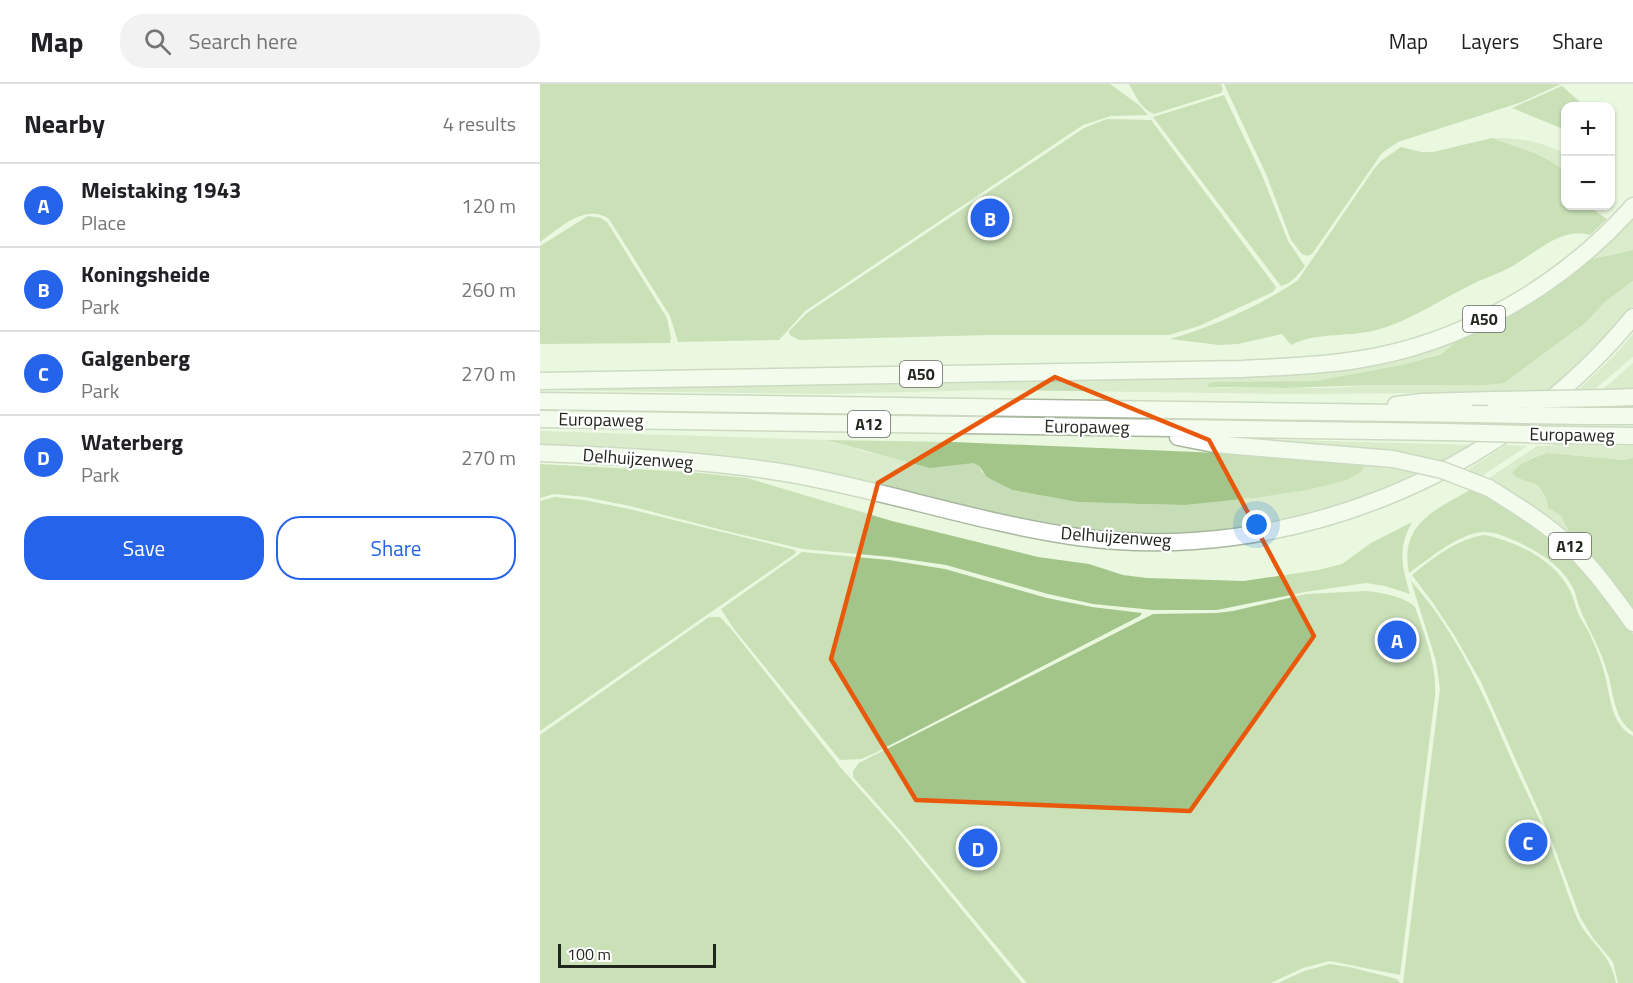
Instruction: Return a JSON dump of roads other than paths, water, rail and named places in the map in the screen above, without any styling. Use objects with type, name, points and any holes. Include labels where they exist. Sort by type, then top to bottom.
[{"type":"highway","name":"A50","points":[[540,381],[1231,369],[1314,366],[1358,360],[1432,341],[1500,311],[1548,282],[1580,258],[1633,206]]},
{"type":"highway","name":"Delhuijzenweg","points":[[540,453],[676,460],[773,471],[838,483],[1011,525],[1082,537],[1142,542],[1246,535],[1301,524],[1359,507],[1398,493],[1455,464],[1541,408],[1596,358],[1633,317]]},
{"type":"highway","name":"A12","points":[[1334,412],[1422,402],[1633,397]]},
{"type":"highway","name":"Europaweg","points":[[540,401],[1633,416]]},
{"type":"highway","name":"Europaweg","points":[[540,419],[1633,436]]},
{"type":"highway","name":"A12","points":[[1132,428],[1214,444],[1393,459],[1442,470],[1489,488],[1541,522],[1570,547],[1599,579],[1633,623]]},
{"type":"place","name":"Koningsheide","points":[[990,218]]},
{"type":"place","name":"Meistaking 1943","points":[[1397,640]]},
{"type":"place","name":"Galgenberg","points":[[1528,842]]},
{"type":"place","name":"Waterberg","points":[[978,848]]}]
